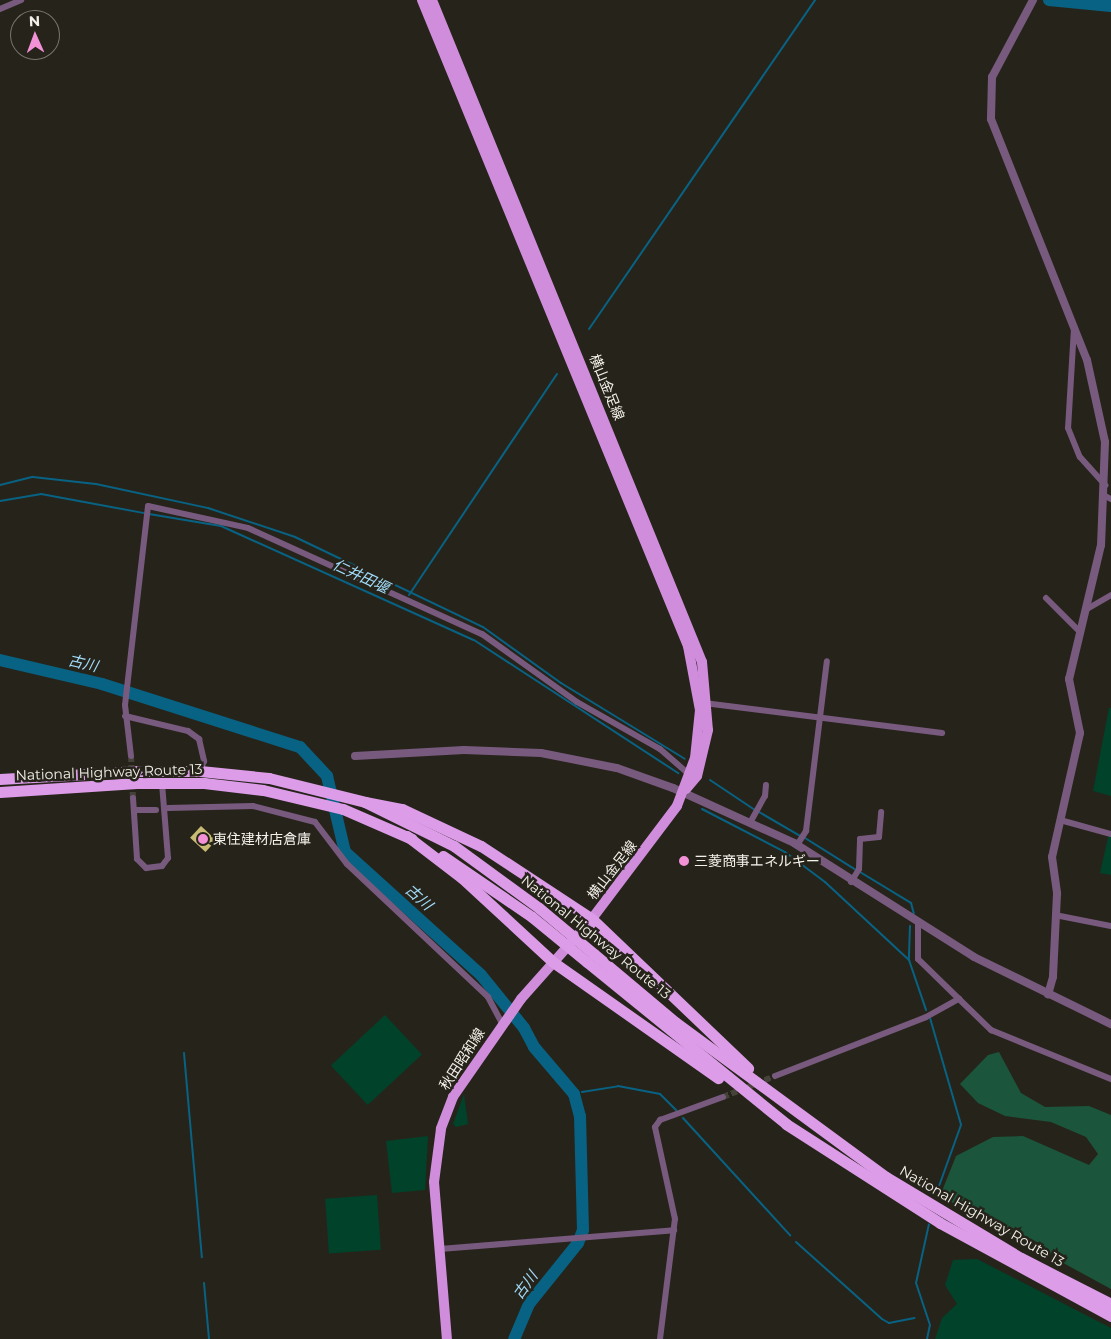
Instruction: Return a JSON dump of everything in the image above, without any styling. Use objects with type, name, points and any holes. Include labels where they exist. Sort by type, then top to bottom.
[{"type":"highway","name":"National Highway Route 13","points":[[0,779],[138,771],[200,771],[321,789],[365,802],[454,846],[591,958],[786,1124],[940,1223],[1111,1316]]},
{"type":"highway","name":"National Highway Route 13","points":[[0,792],[162,783],[244,787],[322,803],[342,809],[406,836],[536,913]]},
{"type":"highway","points":[[365,802],[402,810],[481,846],[592,918],[808,1122]]},
{"type":"highway","points":[[406,836],[462,878],[553,962],[786,1124]]},
{"type":"highway","name":"National Highway Route 13","points":[[591,958],[808,1122],[948,1216],[1111,1304]]},
{"type":"main road","name":"横山金足線","points":[[422,0],[684,635],[704,703],[697,750],[686,791]]},
{"type":"main road","name":"横山金足線","points":[[432,0],[691,632],[704,703],[704,756],[694,784],[686,791],[592,918],[553,962]]},
{"type":"main road","name":"秋田昭和線","points":[[447,1339],[434,1182],[441,1129],[452,1097],[502,1023],[553,962]]},
{"type":"street","points":[[0,9],[21,0]]},
{"type":"street","points":[[1032,2],[998,63],[988,100],[999,142],[1074,328],[1102,420],[1105,486],[1108,497],[1101,545],[1088,609],[1069,679],[1080,733],[1052,857],[1055,915],[1053,977],[1048,994]]},
{"type":"street","points":[[1074,328],[1068,428],[1080,457],[1105,486]]},
{"type":"street","points":[[130,756],[125,705],[148,506],[215,517],[265,534],[482,634],[577,702],[660,749],[690,774]]},
{"type":"street","points":[[1088,609],[1111,595]]},
{"type":"street","points":[[1046,598],[1080,633]]},
{"type":"street","points":[[801,840],[821,717],[827,661]]},
{"type":"street","points":[[704,703],[942,733]]},
{"type":"street","points":[[125,716],[188,731],[199,739],[204,761],[200,771]]},
{"type":"street","points":[[355,756],[464,750],[541,753],[617,768],[754,815],[801,840],[918,924],[1048,994],[1111,1024]]},
{"type":"street","points":[[132,798],[139,862],[146,868],[162,866],[168,858],[162,783]]},
{"type":"street","points":[[754,815],[766,785]]},
{"type":"street","points":[[168,808],[253,806],[314,822],[347,864],[488,997],[502,1023]]},
{"type":"street","points":[[134,810],[156,810]]},
{"type":"street","points":[[853,878],[859,869],[860,839],[879,836],[881,812]]},
{"type":"street","points":[[1060,820],[1111,834]]},
{"type":"street","points":[[1055,915],[1111,926]]},
{"type":"street","points":[[918,924],[918,959],[991,1030],[1111,1079]]},
{"type":"street","points":[[775,1076],[926,1017],[959,999]]},
{"type":"street","points":[[660,1339],[674,1230],[671,1187],[655,1127],[660,1120],[723,1097]]},
{"type":"street","points":[[440,1249],[581,1236],[674,1230]]},
{"type":"green space","points":[[1109,708],[1111,708],[1111,796],[1093,791]]},
{"type":"green space","points":[[1109,833],[1111,834],[1111,875],[1100,873]]},
{"type":"green space","points":[[385,1015],[422,1054],[368,1105],[331,1065]]},
{"type":"green space","points":[[999,1052],[1021,1093],[1045,1107],[1089,1106],[1111,1115],[1111,1289],[940,1196],[956,1156],[993,1137],[1023,1136],[1089,1165],[1098,1154],[1086,1137],[1051,1122],[1005,1116],[978,1103],[960,1084],[988,1055]]},
{"type":"green space","points":[[464,1094],[468,1124],[456,1127],[453,1124]]},
{"type":"green space","points":[[428,1136],[425,1190],[392,1193],[386,1141]]},
{"type":"green space","points":[[377,1195],[381,1250],[329,1253],[325,1199]]},
{"type":"green space","points":[[977,1259],[1111,1328],[1111,1339],[935,1339],[942,1318],[957,1304],[945,1285],[953,1260]]},
{"type":"building","name":"東住建材店倉庫","points":[[201,826],[216,840],[205,852],[190,838]]},
{"type":"waterway","points":[[589,329],[815,0]]},
{"type":"waterway","points":[[1049,0],[1111,6]]},
{"type":"waterway","points":[[409,595],[557,374]]},
{"type":"waterway","points":[[0,485],[33,477],[96,484],[208,508],[295,537],[483,627],[561,683],[685,759]]},
{"type":"waterway","name":"仁井田堰","points":[[0,501],[41,494],[144,513]]},
{"type":"waterway","name":"仁井田堰","points":[[149,514],[221,526],[474,640],[678,773]]},
{"type":"waterway","name":"古川","points":[[0,660],[102,684],[300,747],[327,776],[345,852],[481,975],[524,1028],[534,1047],[574,1094],[580,1116],[583,1230],[578,1243],[529,1304],[514,1339]]},
{"type":"waterway","points":[[710,780],[755,810]]},
{"type":"waterway","points":[[702,809],[785,852],[825,882],[909,960]]},
{"type":"waterway","points":[[759,812],[800,836]]},
{"type":"waterway","points":[[805,838],[856,870]]},
{"type":"waterway","points":[[860,872],[911,903],[914,914]]},
{"type":"waterway","points":[[910,926],[909,960],[926,1010]]},
{"type":"waterway","points":[[930,1018],[961,1125],[938,1189]]},
{"type":"waterway","points":[[184,1053],[202,1257]]},
{"type":"waterway","points":[[582,1092],[618,1086],[660,1094],[676,1110]]},
{"type":"waterway","points":[[683,1118],[790,1235]]},
{"type":"waterway","points":[[927,1339],[930,1325],[916,1283],[929,1224]]},
{"type":"waterway","points":[[796,1242],[882,1319],[889,1323],[915,1318]]},
{"type":"waterway","points":[[204,1283],[209,1339]]},
{"type":"tunnel","points":[[131,756],[133,798]]},
{"type":"tunnel","points":[[723,1097],[775,1076]]},
{"type":"place","name":"東住建材店倉庫","points":[[203,839]]},
{"type":"place","name":"三菱商事エネルギー","points":[[684,861]]}]
